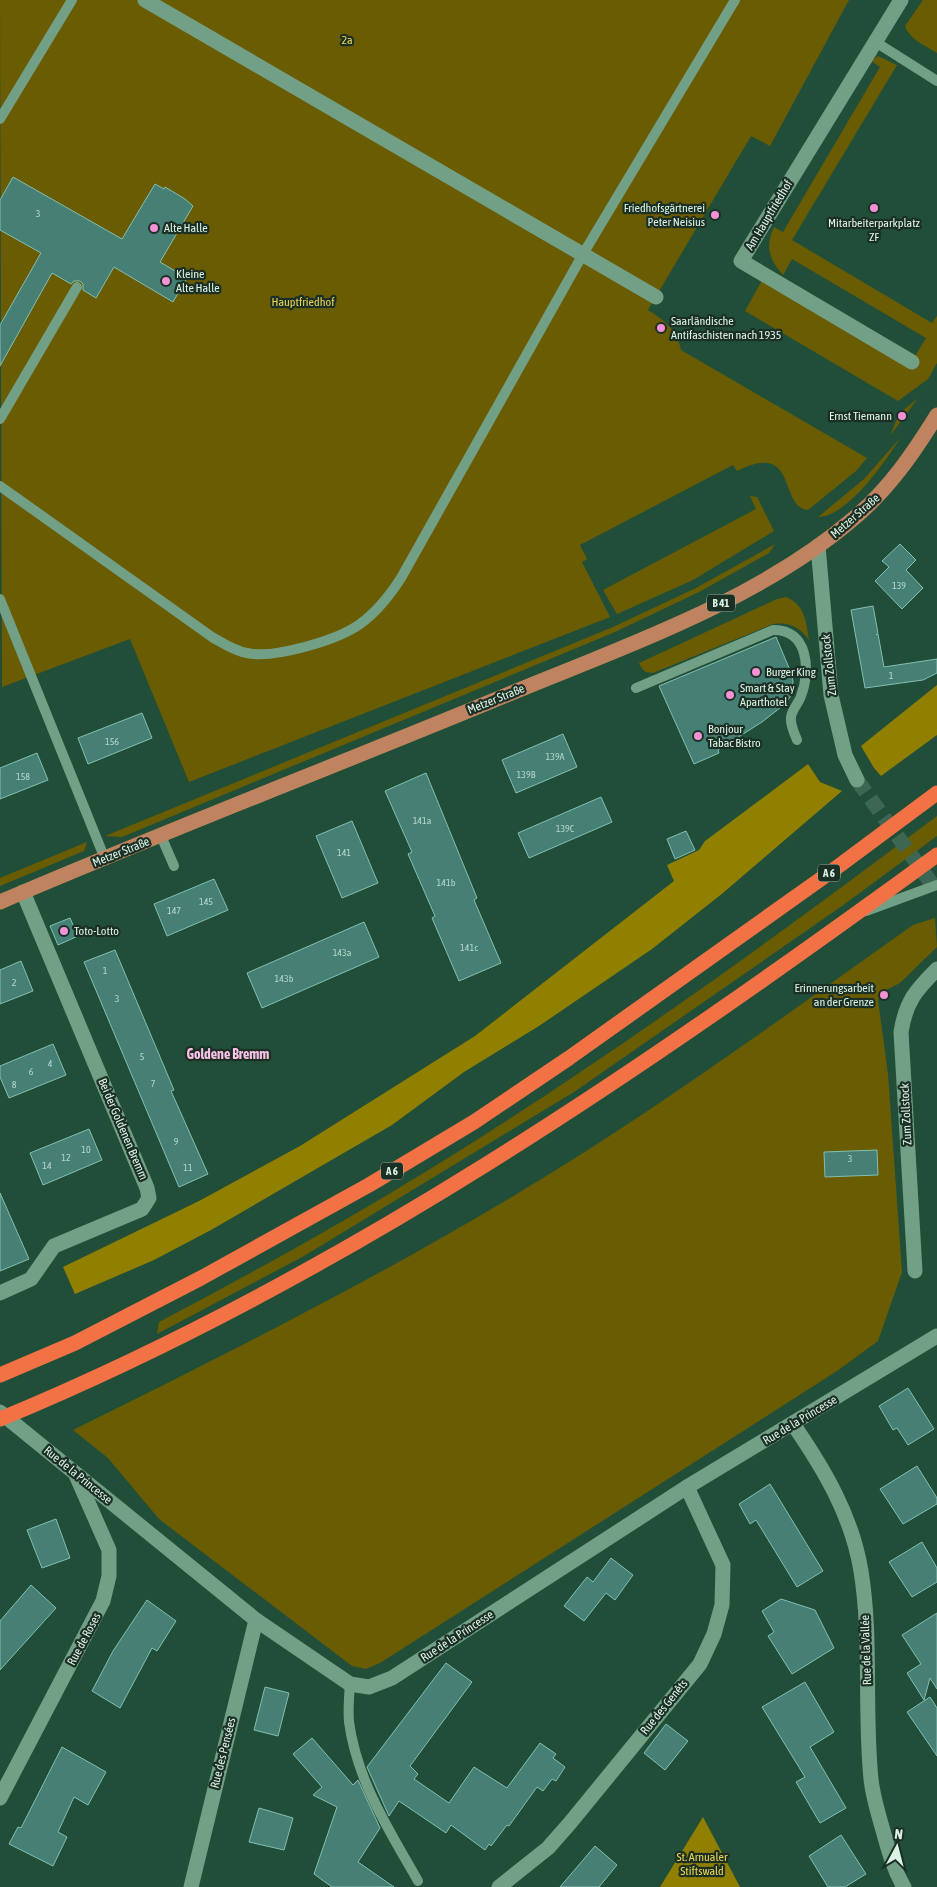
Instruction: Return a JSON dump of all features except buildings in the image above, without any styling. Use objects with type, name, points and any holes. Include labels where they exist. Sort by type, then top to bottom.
[{"type":"highway","name":"A 6","points":[[0,1375],[44,1356],[184,1287],[289,1231],[474,1122],[568,1058],[832,871],[937,793]]},
{"type":"highway","points":[[0,1419],[8,1413],[80,1386],[263,1294],[392,1222],[583,1104],[853,916],[937,855]]},
{"type":"main road","name":"Metzer Straße","points":[[0,902],[618,649],[744,591],[818,546],[852,520],[900,472],[937,415]]},
{"type":"street","points":[[145,0],[656,297]]},
{"type":"street","name":"Am Hauptfriedhof","points":[[901,0],[874,41],[741,261],[912,362]]},
{"type":"street","name":"Zum Zollstock","points":[[818,546],[832,696],[845,754],[857,780]]},
{"type":"street","name":"Bei der Goldenen Bremm","points":[[0,1293],[32,1279],[54,1246],[142,1209],[149,1198],[148,1188],[23,892]]},
{"type":"street","name":"Zum Zollstock","points":[[915,1271],[901,1032],[904,1012],[914,992],[937,969]]},
{"type":"street","name":"Rue de la Princesse","points":[[8,1413],[74,1472],[256,1620],[350,1684],[369,1687],[392,1678],[687,1487],[937,1337]]},
{"type":"street","name":"Rue de la Vallée","points":[[793,1424],[824,1470],[838,1499],[851,1532],[861,1570],[872,1780],[889,1853],[904,1887]]},
{"type":"street","name":"Rue de Roses","points":[[0,1798],[104,1601],[109,1576],[109,1550],[95,1515],[74,1472]]},
{"type":"street","name":"Rue des Genêts","points":[[499,1887],[548,1848],[700,1664],[714,1634],[722,1605],[723,1565],[687,1487]]},
{"type":"street","name":"Rue des Pensées","points":[[191,1887],[256,1620]]},
{"type":"lane","points":[[0,119],[72,0]]},
{"type":"lane","points":[[0,486],[212,637],[233,649],[247,654],[272,654],[344,632],[360,624],[389,596],[397,584],[583,254],[735,0]]},
{"type":"lane","points":[[874,41],[937,81]]},
{"type":"lane","points":[[0,418],[77,287]]},
{"type":"lane","points":[[0,599],[105,859]]},
{"type":"lane","points":[[636,688],[773,630],[783,630],[792,633],[802,644],[805,668],[800,698],[791,716],[791,724],[797,740]]},
{"type":"lane","points":[[161,836],[174,866]]},
{"type":"lane","points":[[853,916],[937,885]]},
{"type":"lane","points":[[350,1684],[349,1721],[356,1755],[373,1802],[418,1881]]},
{"type":"green space","name":"Hauptfriedhof","points":[[0,0],[849,0],[770,146],[751,136],[648,310],[660,318],[673,331],[681,350],[867,458],[856,471],[808,510],[799,506],[793,498],[779,469],[770,464],[757,464],[737,471],[733,465],[580,545],[587,559],[582,562],[610,617],[189,782],[130,639],[2,687]]},
{"type":"green space","points":[[923,0],[937,0],[937,53],[914,39],[905,26]]},
{"type":"green space","points":[[878,56],[897,65],[792,240],[932,323],[937,316],[937,363],[928,379],[898,401],[745,311],[765,275],[912,361],[926,338],[792,259],[783,275],[774,264],[769,247],[774,227],[783,232],[880,67],[871,61]]},
{"type":"green space","points":[[918,398],[890,436],[899,414]]},
{"type":"green space","points":[[901,437],[876,473],[854,498],[830,514],[818,517],[864,479]]},
{"type":"green space","points":[[750,496],[757,497],[774,531],[693,580],[617,614],[603,590],[756,509]]},
{"type":"green space","points":[[775,544],[769,553],[699,592],[615,632],[122,837],[105,836],[613,627],[696,588]]},
{"type":"green space","points":[[786,597],[797,604],[804,614],[809,640],[794,626],[773,624],[653,673],[644,671],[641,668],[639,663],[777,599]]},
{"type":"green space","points":[[937,685],[937,735],[881,776],[861,746]]},
{"type":"green space","points":[[808,764],[820,782],[842,791],[723,893],[652,949],[539,1026],[464,1072],[392,1125],[211,1230],[154,1260],[75,1294],[63,1267],[199,1201],[300,1146],[475,1036],[674,881],[667,865],[699,850],[705,841]]},
{"type":"green space","points":[[937,816],[937,836],[842,906],[574,1092],[304,1256],[157,1334],[159,1322],[359,1212],[437,1165],[593,1064],[709,983]]},
{"type":"green space","points":[[87,842],[84,851],[0,886],[0,878]]},
{"type":"green space","points":[[935,918],[937,947],[900,983],[882,992],[878,1000],[888,1074],[902,1272],[878,1341],[837,1371],[380,1663],[366,1669],[352,1666],[159,1519],[108,1458],[73,1430],[200,1367],[326,1301],[512,1197],[659,1103],[913,925]]},
{"type":"green space","name":"St. Arnualer Stiftswald","points":[[703,1817],[740,1887],[660,1887]]},
{"type":"tunnel","points":[[857,780],[937,891]]},
{"type":"place","name":"Mitarbeiterparkplatz ZF","points":[[874,208]]},
{"type":"place","name":"Friedhofsgärtnerei Peter Neisius","points":[[715,215]]},
{"type":"place","name":"Alte Halle","points":[[154,228]]},
{"type":"place","name":"Kleine Alte Halle","points":[[166,281]]},
{"type":"place","name":"Saarländische Antifaschisten nach 1935","points":[[661,328]]},
{"type":"place","name":"Ernst Tiemann","points":[[902,416]]},
{"type":"place","name":"Burger King","points":[[756,672]]},
{"type":"place","name":"Smart & Stay Aparthotel","points":[[730,695]]},
{"type":"place","name":"Bonjour Tabac Bistro","points":[[698,736]]},
{"type":"place","name":"Toto-Lotto","points":[[64,931]]},
{"type":"place","name":"Erinnerungsarbeit an der Grenze","points":[[884,995]]},
{"type":"district","name":"Goldene Bremm","points":[[228,1054]]},
{"type":"park label","name":"2a","points":[[347,40]]}]
